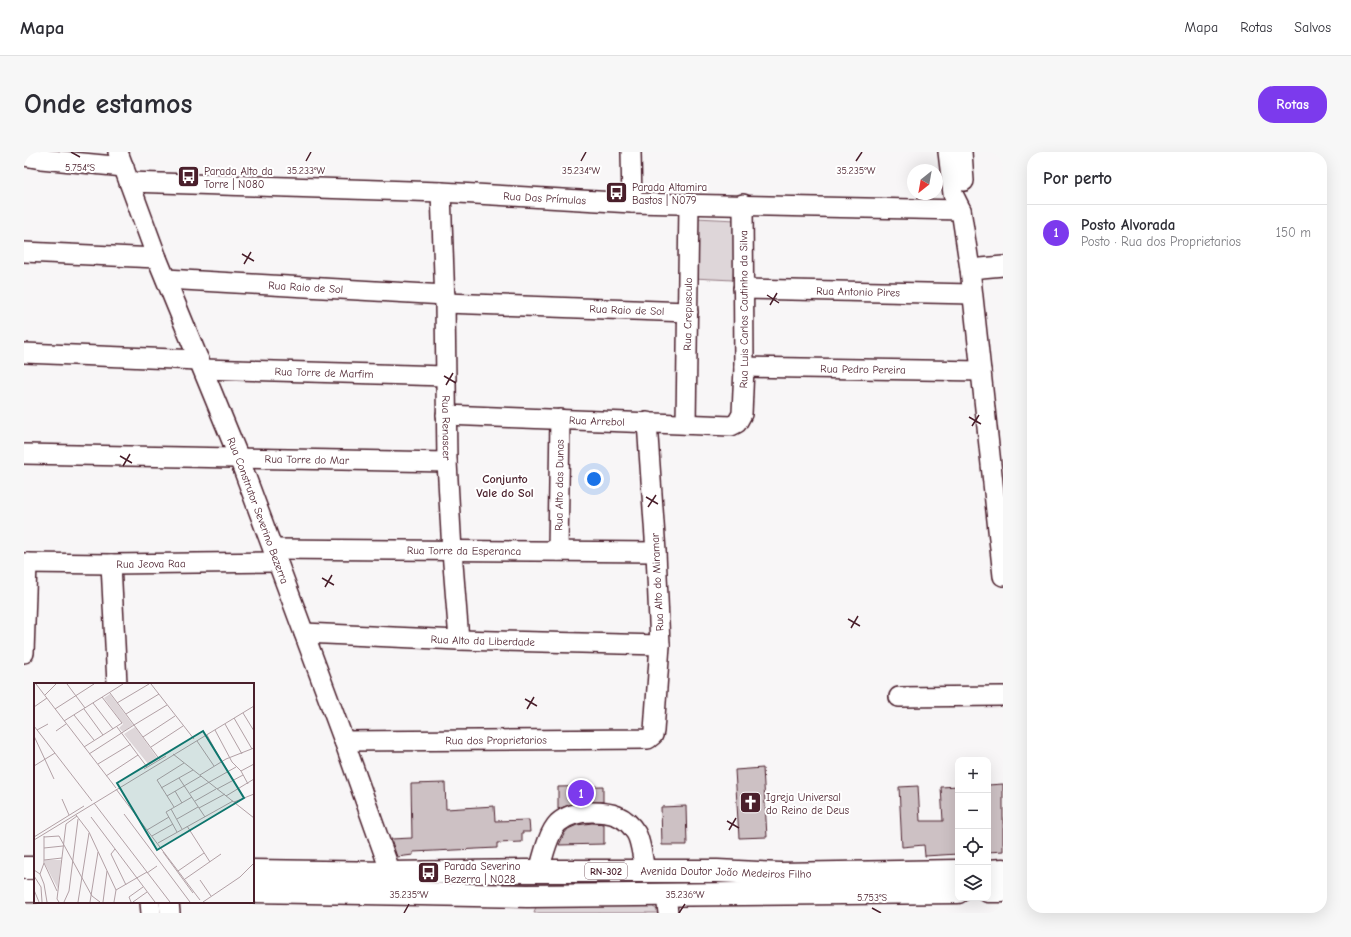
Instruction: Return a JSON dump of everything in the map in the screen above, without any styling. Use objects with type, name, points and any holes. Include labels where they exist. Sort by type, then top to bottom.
[{"type":"main road","points":[[991,871],[1003,870]]},
{"type":"main road","name":"Avenida Doutor João Medeiros Filho","points":[[254,871],[391,873],[717,871],[780,874],[955,871]]},
{"type":"main road","points":[[667,904],[670,892],[680,888],[714,886],[718,881],[717,871]]},
{"type":"main road","points":[[528,904],[529,886],[534,882],[580,880],[614,872]]},
{"type":"main road","name":"Avenida Doutor João Medeiros Filho","points":[[254,891],[528,904],[592,895],[639,895],[667,904],[955,892]]},
{"type":"main road","points":[[991,891],[1003,891]]},
{"type":"street","points":[[631,152],[632,203]]},
{"type":"street","points":[[948,152],[953,194],[961,210],[970,269],[1001,531],[1003,576]]},
{"type":"street","points":[[961,210],[965,194],[962,152]]},
{"type":"street","name":"Rua Das Prímulas","points":[[24,156],[123,167],[440,192],[632,203],[742,204],[961,210]]},
{"type":"street","name":"Rua Construtor Severino Bezerra","points":[[123,167],[157,258],[239,458],[344,741],[391,873]]},
{"type":"street","name":"Rua Renascer","points":[[440,192],[445,299],[447,462],[459,640]]},
{"type":"street","name":"Rua Crepusculo","points":[[686,424],[689,204]]},
{"type":"street","name":"Rua Luis Carlos Cautinho da Silva","points":[[742,204],[744,367],[742,414]]},
{"type":"street","points":[[24,252],[157,258]]},
{"type":"street","points":[[970,269],[1003,266]]},
{"type":"street","name":"Rua Raio de Sol","points":[[166,279],[445,299],[688,312]]},
{"type":"street","name":"Rua Antonio Pires","points":[[743,290],[972,294]]},
{"type":"street","name":"Rua Torre de Marfim","points":[[24,353],[201,364],[445,376]]},
{"type":"street","name":"Rua Pedro Pereira","points":[[744,367],[981,371]]},
{"type":"street","name":"Rua Arrebol","points":[[446,415],[731,426],[737,423],[742,414]]},
{"type":"street","name":"Rua Alto das Dunas","points":[[558,551],[560,419]]},
{"type":"street","name":"Rua Alto do Miramar","points":[[647,422],[656,552],[660,645],[654,731],[653,735],[648,739]]},
{"type":"street","name":"Rua Torre do Mar","points":[[24,454],[447,462]]},
{"type":"street","name":"Rua Torre da Esperanca","points":[[275,556],[452,551],[656,552]]},
{"type":"street","name":"Rua Jeova Raa","points":[[26,563],[111,564],[275,556]]},
{"type":"street","points":[[24,653],[26,563]]},
{"type":"street","points":[[111,564],[117,683]]},
{"type":"street","name":"Rua Alto da Liberdade","points":[[304,633],[459,640],[660,645]]},
{"type":"street","points":[[899,697],[1003,696]]},
{"type":"street","name":"Rua dos Proprietarios","points":[[344,741],[648,739]]},
{"type":"street","points":[[539,871],[551,834],[558,824],[567,816],[578,812],[607,812],[620,816],[630,824],[637,834],[645,871]]},
{"type":"street","points":[[150,903],[151,913]]},
{"type":"street","points":[[169,903],[170,913]]},
{"type":"shaded area","points":[[696,218],[736,220],[733,280],[693,278]]},
{"type":"shaded area","points":[[643,899],[661,913],[534,913],[537,903]]},
{"type":"building","name":"Igreja Universal do Reino de Deus","points":[[763,768],[767,837],[739,838],[735,770]]},
{"type":"building","points":[[445,783],[446,809],[494,806],[495,821],[529,820],[530,832],[522,832],[522,842],[497,843],[497,848],[413,852],[413,855],[397,857],[391,839],[412,838],[411,784]]},
{"type":"building","points":[[1003,784],[1003,851],[991,852],[991,785]]},
{"type":"building","points":[[603,786],[603,802],[577,802],[558,809],[558,787]]},
{"type":"building","points":[[918,786],[920,821],[943,821],[941,787],[955,786],[955,854],[925,856],[924,845],[902,847],[899,787]]},
{"type":"building","points":[[686,806],[687,845],[662,845],[661,807]]},
{"type":"building","points":[[592,823],[604,824],[604,844],[559,845],[568,829],[577,825]]},
{"type":"place","name":"Parada Alto da Torre | N080","points":[[189,177]]},
{"type":"place","name":"Parada Altamira Bastos | N079","points":[[616,193]]},
{"type":"place","name":"Posto Alvorada","points":[[581,793]]},
{"type":"place","name":"Igreja Universal do Reino de Deus","points":[[751,803]]},
{"type":"place","name":"Parada Severino Bezerra | N028","points":[[428,872]]},
{"type":"district","name":"Conjunto Vale do Sol","points":[[505,486]]}]
